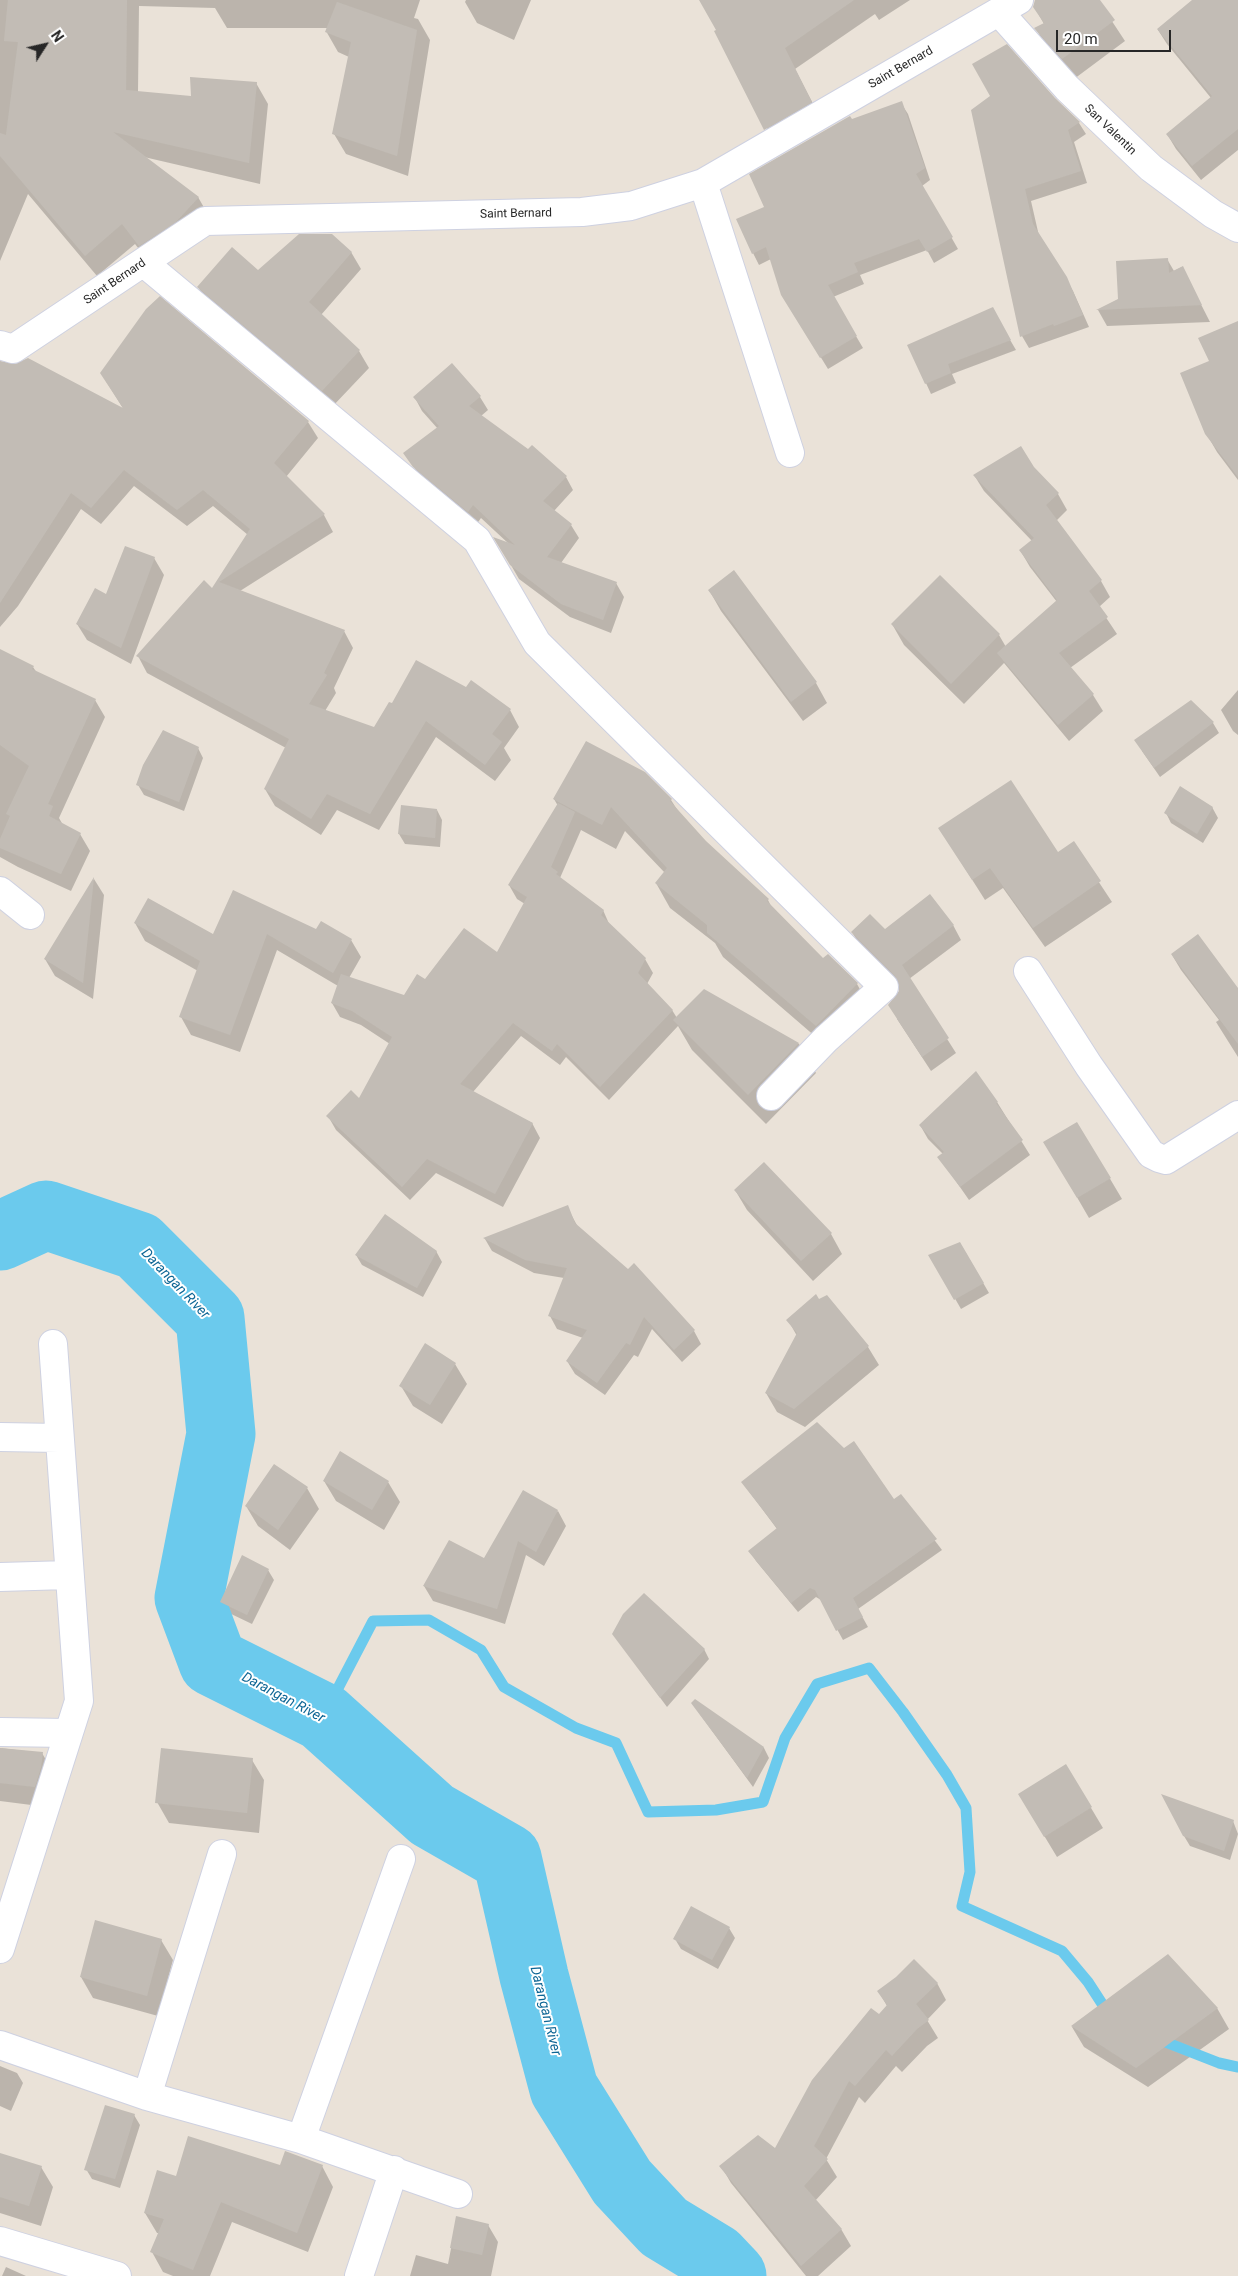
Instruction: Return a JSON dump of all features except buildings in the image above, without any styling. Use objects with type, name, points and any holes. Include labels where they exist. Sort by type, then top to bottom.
[{"type":"street","name":"Saint Bernard","points":[[7,347],[144,263],[205,221],[582,212],[631,206],[702,182],[1009,6]]},
{"type":"street","name":"San Valentin","points":[[1009,6],[1067,88],[1151,168],[1213,214],[1238,228]]},
{"type":"street","points":[[702,182],[790,453]]},
{"type":"street","points":[[144,263],[477,540],[536,643],[884,986],[826,1039],[771,1096]]},
{"type":"street","points":[[0,891],[30,915]]},
{"type":"street","points":[[1028,971],[1088,1066],[1144,1146],[1159,1158],[1166,1160],[1238,1115]]},
{"type":"street","points":[[0,1949],[79,1701],[68,1575],[53,1344]]},
{"type":"street","points":[[0,1437],[59,1438]]},
{"type":"street","points":[[0,1577],[68,1575]]},
{"type":"street","points":[[0,1732],[68,1733]]},
{"type":"street","points":[[147,2096],[222,1854]]},
{"type":"street","points":[[301,2139],[401,1859]]},
{"type":"street","points":[[0,2046],[147,2096],[301,2139],[458,2194]]},
{"type":"street","points":[[359,2276],[394,2170]]},
{"type":"street","points":[[0,2240],[117,2276]]},
{"type":"waterway","name":"Darangan River","points":[[0,1236],[46,1215],[138,1246],[210,1318],[221,1434],[189,1598],[213,1662],[323,1717],[432,1815],[507,1858],[534,1976],[564,2089],[622,2182],[664,2227],[715,2258],[732,2276]]},
{"type":"waterway","points":[[323,1717],[373,1621],[429,1620],[481,1650],[504,1687],[576,1728],[616,1743],[648,1812],[716,1810],[763,1802],[785,1738],[817,1684],[869,1668],[903,1712],[947,1775],[966,1808],[970,1872],[962,1906],[1062,1951],[1088,1982],[1110,2016]]},
{"type":"waterway","points":[[1155,2038],[1219,2063],[1238,2067]]}]
